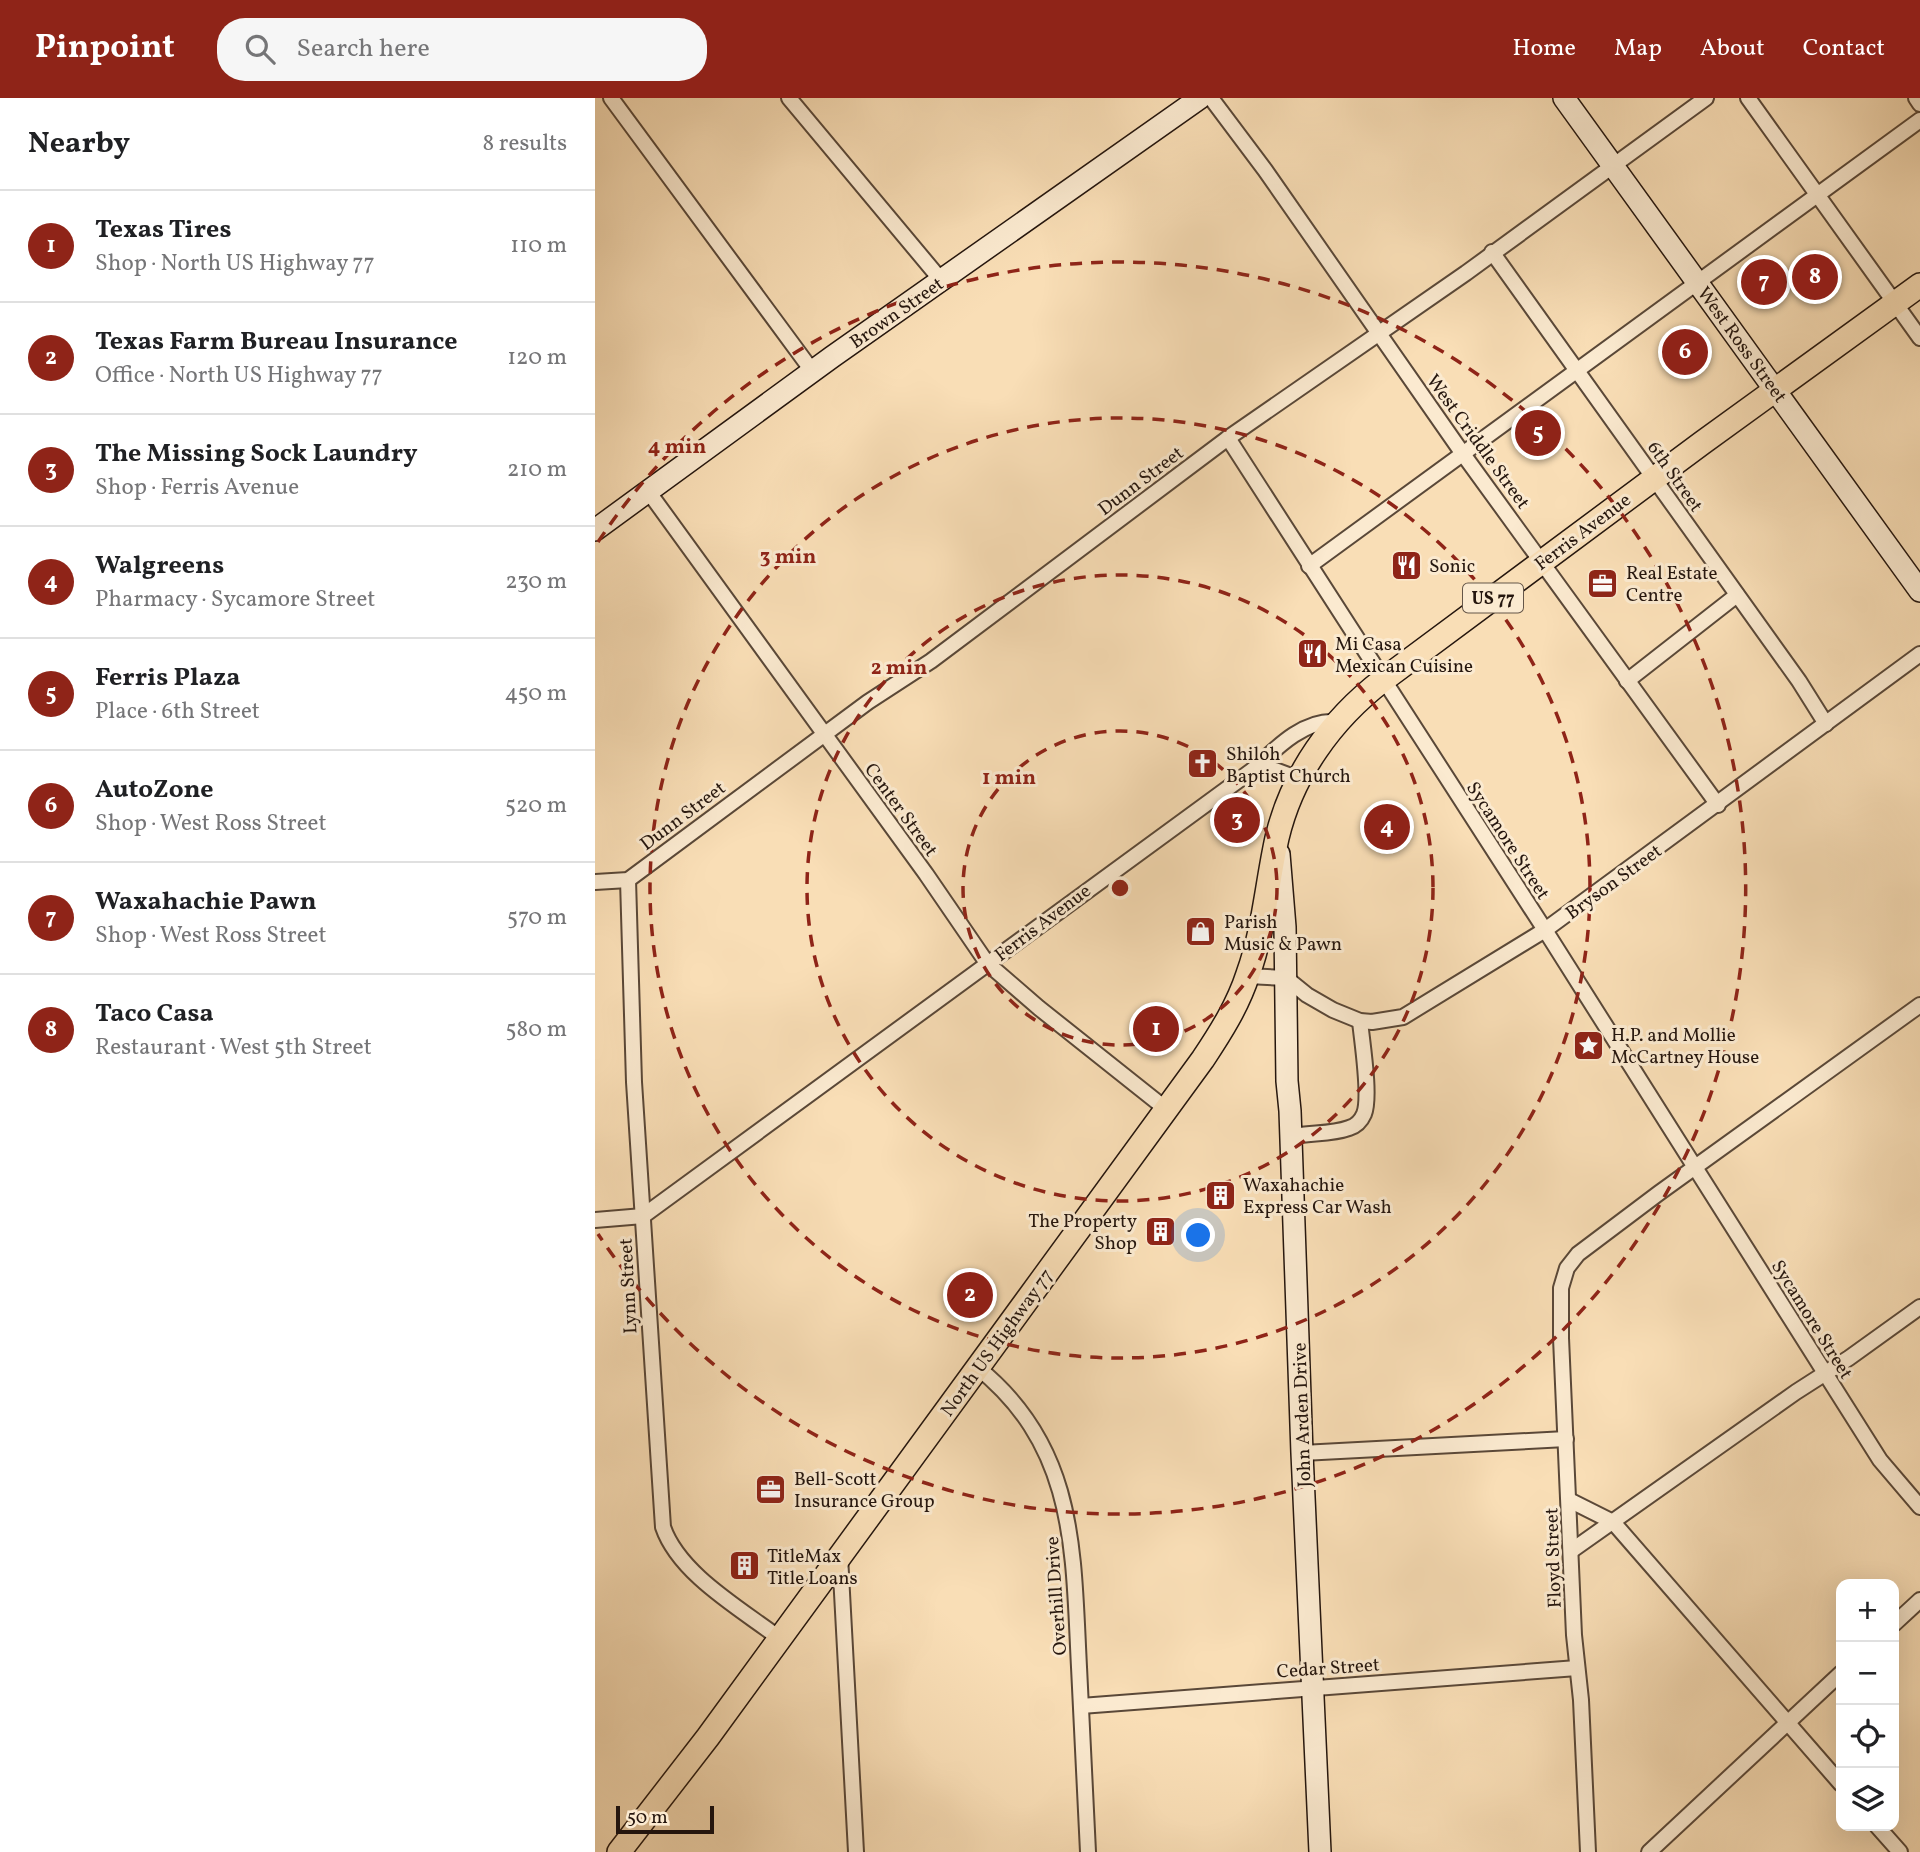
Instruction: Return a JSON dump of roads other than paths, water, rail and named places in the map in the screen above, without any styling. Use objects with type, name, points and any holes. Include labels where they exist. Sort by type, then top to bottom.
[{"type":"main road","name":"Ferris Avenue","points":[[1337,722],[1383,680],[1654,478],[1920,285]]},
{"type":"main road","name":"North US Highway 77","points":[[619,1852],[708,1737],[1222,1030],[1248,976],[1258,940],[1278,835],[1299,779],[1316,749],[1337,722]]},
{"type":"street","points":[[611,98],[813,372]]},
{"type":"street","points":[[789,98],[940,280]]},
{"type":"street","name":"Brown Street","points":[[595,530],[940,280],[1200,98]]},
{"type":"street","name":"West Criddle Street","points":[[1211,98],[1265,170],[1463,454],[1718,805]]},
{"type":"street","name":"West Ross Street","points":[[1564,98],[1920,591]]},
{"type":"street","name":"Dunn Street","points":[[628,880],[824,735],[931,661],[1228,438],[1614,167],[1706,98]]},
{"type":"street","points":[[1748,98],[1920,338]]},
{"type":"street","points":[[1916,98],[1920,104]]},
{"type":"street","points":[[1309,566],[1920,120]]},
{"type":"street","name":"6th Street","points":[[1492,252],[1799,681],[1826,724]]},
{"type":"street","name":"Sycamore Street","points":[[1228,438],[1545,930],[1880,1460],[1920,1507]]},
{"type":"street","name":"Center Street","points":[[648,491],[988,963],[1039,1008],[1166,1109]]},
{"type":"street","points":[[1627,681],[1737,596]]},
{"type":"street","name":"Bryson Street","points":[[1286,978],[1307,995],[1360,1021],[1372,1022],[1403,1017],[1545,930],[1920,654]]},
{"type":"street","name":"Ferris Avenue","points":[[643,1216],[1313,723],[1323,720],[1337,722]]},
{"type":"street","points":[[1254,769],[1275,770],[1299,779]]},
{"type":"street","points":[[1248,976],[1286,978],[1278,835]]},
{"type":"street","points":[[595,882],[628,880]]},
{"type":"street","name":"Lynn Street","points":[[628,880],[632,1039],[663,1527],[667,1540],[687,1566],[779,1638]]},
{"type":"street","name":"John Arden Drive","points":[[1286,978],[1289,1137],[1320,1852]]},
{"type":"street","points":[[1695,1168],[1920,1006]]},
{"type":"street","points":[[1289,1137],[1345,1129],[1355,1126],[1362,1119],[1367,1101],[1360,1021]]},
{"type":"street","name":"Floyd Street","points":[[1588,1852],[1581,1700],[1574,1635],[1560,1288],[1569,1264],[1578,1254],[1695,1168]]},
{"type":"street","points":[[595,1220],[643,1216]]},
{"type":"street","points":[[1571,1551],[1920,1307]]},
{"type":"street","name":"Overhill Drive","points":[[977,1367],[995,1382],[1024,1414],[1055,1475],[1068,1518],[1074,1568],[1089,1852]]},
{"type":"street","points":[[1302,1453],[1566,1439]]},
{"type":"street","points":[[1569,1500],[1613,1522],[1836,1778]]},
{"type":"street","points":[[840,1556],[856,1852]]},
{"type":"street","points":[[1899,1619],[1920,1600]]},
{"type":"street","name":"Cedar Street","points":[[1081,1706],[1577,1668]]},
{"type":"street","points":[[1649,1852],[1836,1678]]},
{"type":"street","points":[[1881,1831],[1900,1852]]},
{"type":"place","name":"Taco Casa","points":[[1815,277]]},
{"type":"place","name":"Waxahachie Pawn","points":[[1764,282]]},
{"type":"place","name":"AutoZone","points":[[1685,352]]},
{"type":"place","name":"Ferris Plaza","points":[[1538,433]]},
{"type":"place","name":"Sonic","points":[[1406,565]]},
{"type":"place","name":"Real Estate Centre","points":[[1603,583]]},
{"type":"place","name":"Mi Casa Mexican Cuisine","points":[[1312,654]]},
{"type":"place","name":"Shiloh Baptist Church","points":[[1203,764]]},
{"type":"place","name":"The Missing Sock Laundry","points":[[1237,820]]},
{"type":"place","name":"Walgreens","points":[[1387,827]]},
{"type":"place","name":"Parish Music & Pawn","points":[[1201,932]]},
{"type":"place","name":"Texas Tires","points":[[1156,1029]]},
{"type":"place","name":"H.P. and Mollie McCartney House","points":[[1588,1045]]},
{"type":"place","name":"Waxahachie Express Car Wash","points":[[1220,1195]]},
{"type":"place","name":"The Property Shop","points":[[1160,1231]]},
{"type":"place","name":"Texas Farm Bureau Insurance","points":[[970,1295]]},
{"type":"place","name":"Bell-Scott Insurance Group","points":[[771,1489]]},
{"type":"place","name":"TitleMax Title Loans","points":[[744,1566]]}]
